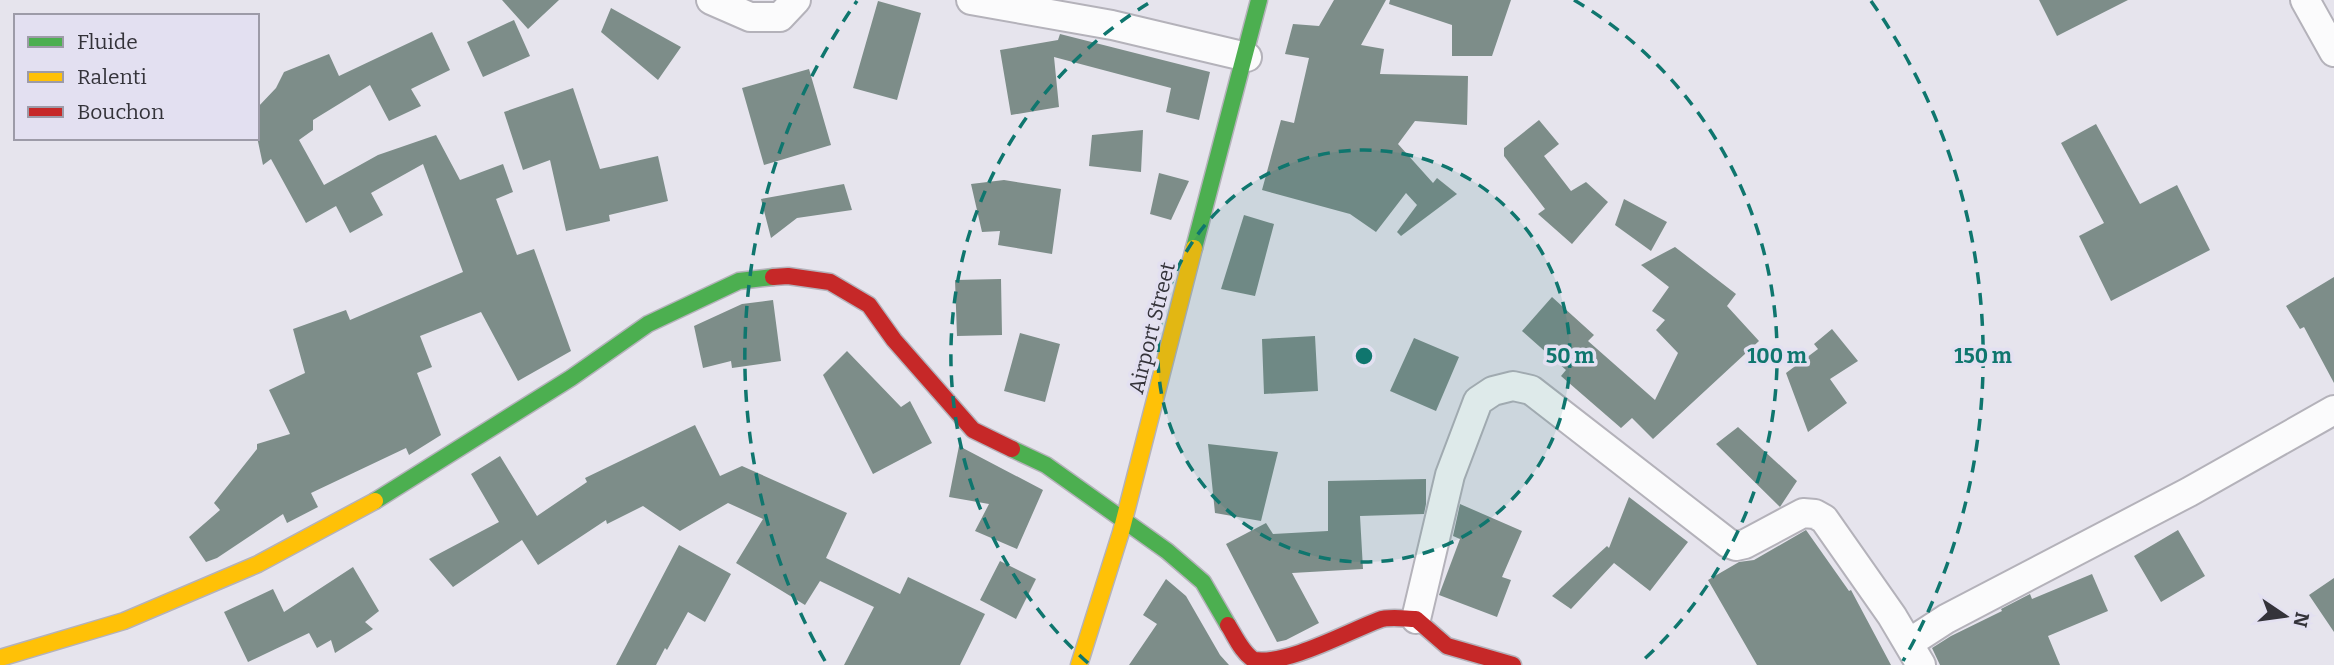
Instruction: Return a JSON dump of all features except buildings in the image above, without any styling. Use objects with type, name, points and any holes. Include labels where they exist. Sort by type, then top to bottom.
[{"type":"main road","name":"Airport Street","points":[[1079,665],[1125,523],[1178,307],[1247,57],[1259,0]]},
{"type":"main road","points":[[0,657],[124,621],[258,565],[393,491],[571,378],[648,324],[739,281],[788,276],[830,282],[869,305],[894,340],[973,430],[1046,465],[1167,551],[1203,582],[1239,644],[1254,660],[1275,664],[1297,661],[1381,619],[1416,619],[1447,646],[1513,665]]},
{"type":"street","points":[[712,0],[750,18],[770,18],[780,17],[796,0]]},
{"type":"street","points":[[971,0],[1112,25],[1247,57]]},
{"type":"street","points":[[2305,0],[2334,52]]},
{"type":"street","points":[[1416,619],[1450,475],[1478,401],[1493,391],[1513,386],[1531,390],[1728,543],[1736,546],[1745,544],[1803,513],[1815,514],[1824,519],[1915,654],[1946,619],[2189,492],[2334,410]]},
{"type":"street","points":[[1447,646],[1472,665]]},
{"type":"traffic: fast","points":[[1194,248],[1259,0]]},
{"type":"traffic: fast","points":[[375,501],[571,378],[648,324],[739,281],[773,277]]},
{"type":"traffic: fast","points":[[1012,449],[1046,465],[1167,551],[1203,582],[1228,625]]},
{"type":"traffic: slow","points":[[1079,665],[1121,532],[1194,248]]},
{"type":"traffic: slow","points":[[0,658],[124,621],[258,564],[375,501]]},
{"type":"traffic: jam","points":[[773,277],[788,276],[830,282],[869,305],[894,340],[973,430],[1012,449]]},
{"type":"traffic: jam","points":[[1228,625],[1250,657],[1254,660],[1268,660],[1300,653],[1383,619],[1416,619],[1447,646],[1513,665]]}]
